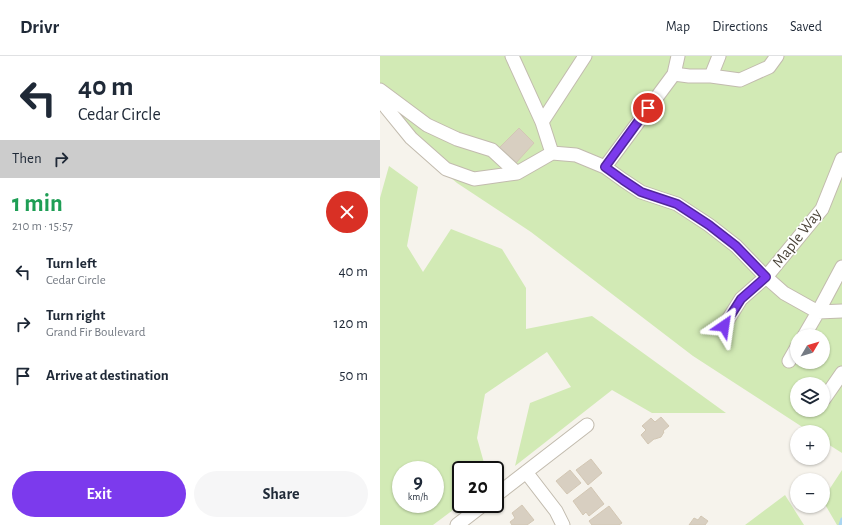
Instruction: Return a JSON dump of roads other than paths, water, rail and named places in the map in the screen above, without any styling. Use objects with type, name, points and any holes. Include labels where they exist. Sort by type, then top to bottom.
[{"type":"street","points":[[512,56],[542,122],[552,153]]},
{"type":"street","points":[[542,122],[585,56]]},
{"type":"street","points":[[605,167],[674,74],[678,56]]},
{"type":"street","points":[[711,76],[719,56]]},
{"type":"street","points":[[674,74],[688,76],[711,76],[740,80],[769,67],[777,56]]},
{"type":"street","points":[[380,90],[427,126],[457,139],[492,150],[517,173]]},
{"type":"street","points":[[380,100],[411,138],[446,169],[474,179],[517,173],[552,153],[576,155],[605,167],[641,192],[677,204],[709,225],[736,246],[784,293],[818,312],[842,311]]},
{"type":"street","name":"Maple Way","points":[[724,326],[741,299],[766,277],[822,209],[842,159]]},
{"type":"street","points":[[808,329],[842,267]]},
{"type":"street","points":[[830,390],[842,373]]},
{"type":"street","points":[[504,489],[587,425]]},
{"type":"street","points":[[526,472],[556,511],[563,525]]},
{"type":"street","points":[[457,525],[472,513]]},
{"type":"waterway","points":[[840,525],[842,519]]}]
